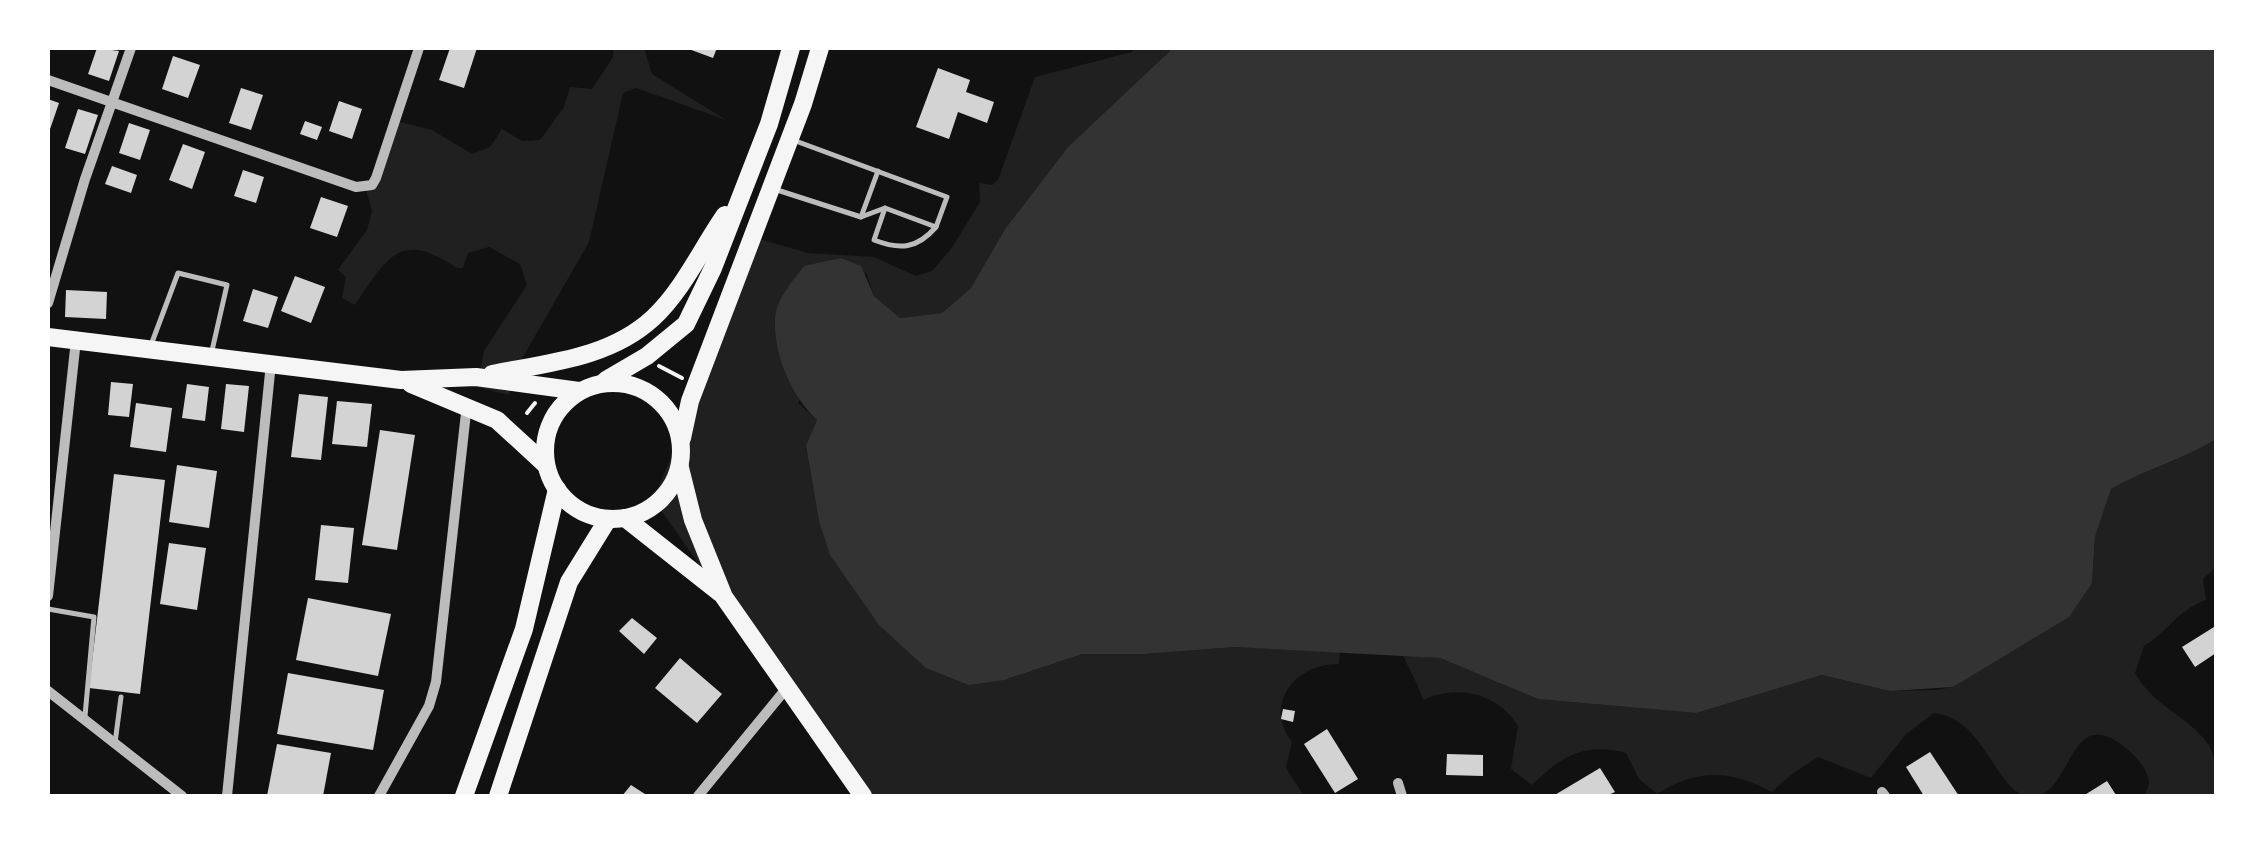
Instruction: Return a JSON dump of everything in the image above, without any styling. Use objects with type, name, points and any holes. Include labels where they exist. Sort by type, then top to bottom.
[{"type":"main road","points":[[476,377],[579,391],[602,383],[647,356],[686,324],[769,124],[790,48]]},
{"type":"main road","points":[[820,48],[790,139],[690,401],[680,468],[693,520],[724,597],[785,690],[863,796]]},
{"type":"main road","points":[[48,337],[401,380],[476,377],[585,356],[628,336],[654,317],[740,194]]},
{"type":"main road","points":[[401,380],[498,420],[546,465],[556,490],[588,515],[617,519],[724,597]]},
{"type":"main road","points":[[602,383],[624,382],[654,396],[675,420],[682,441]]},
{"type":"main road","points":[[546,465],[551,423],[579,391]]},
{"type":"main road","points":[[498,796],[569,582],[617,519],[660,501],[680,468]]},
{"type":"main road","points":[[464,796],[524,629],[556,490]]},
{"type":"street","points":[[48,303],[131,48]]},
{"type":"street","points":[[48,80],[356,186],[372,185],[418,48]]},
{"type":"street","points":[[48,596],[76,340]]},
{"type":"street","points":[[227,796],[271,363]]},
{"type":"street","points":[[379,796],[428,706],[436,682],[467,404]]},
{"type":"street","points":[[698,796],[785,690]]},
{"type":"street","points":[[48,691],[182,796]]},
{"type":"street","points":[[1398,782],[1402,796]]},
{"type":"lane","points":[[790,139],[947,197],[936,227],[924,241],[898,249],[874,240],[885,208]]},
{"type":"lane","points":[[861,217],[878,172]]},
{"type":"lane","points":[[771,188],[861,217],[885,208],[936,227]]},
{"type":"lane","points":[[150,350],[178,272],[226,285],[210,358]]},
{"type":"lane","points":[[48,608],[94,617],[85,720]]},
{"type":"lane","points":[[115,744],[121,697]]},
{"type":"path","points":[[659,366],[686,380]]},
{"type":"shaded area","points":[[613,48],[644,48],[652,74],[726,120],[636,88],[623,93],[589,242],[519,364],[509,395],[477,387],[484,351],[527,285],[520,264],[489,247],[468,253],[463,268],[422,251],[408,250],[387,262],[355,305],[342,298],[346,277],[338,270],[367,230],[372,211],[366,190],[397,121],[432,130],[472,154],[490,147],[502,129],[522,141],[540,140],[564,107],[570,87],[592,89],[613,57]]},
{"type":"shaded area","points":[[1134,48],[1173,48],[1068,147],[1005,229],[971,288],[942,313],[900,318],[874,296],[866,272],[798,403],[817,420],[806,447],[819,521],[1004,680],[1082,654],[1235,647],[1340,652],[1339,664],[1323,666],[1297,678],[1283,701],[1284,728],[1292,742],[1286,768],[1304,796],[863,796],[653,499],[731,320],[752,237],[808,253],[874,257],[916,276],[932,271],[951,249],[980,202],[979,183],[992,185],[998,180],[1035,77],[1132,52]]},
{"type":"shaded area","points":[[1173,48],[2216,48],[2216,439],[2111,489],[2095,537],[2092,583],[2069,617],[1953,687],[1890,691],[1822,675],[1696,713],[1538,699],[1440,658],[1235,647],[1082,654],[1004,680],[969,685],[926,668],[879,625],[830,555],[819,521],[806,446],[817,420],[800,400],[781,362],[775,334],[778,306],[804,266],[841,258],[861,266],[874,296],[900,318],[942,313],[971,288],[1005,229],[1068,147]]},
{"type":"shaded area","points":[[2216,439],[2216,567],[2203,579],[2206,600],[2188,609],[2144,646],[2135,673],[2151,694],[2208,744],[2214,762],[2216,796],[2144,796],[2149,782],[2147,774],[2128,749],[2110,738],[2093,735],[2076,748],[2049,790],[2028,796],[2007,782],[1966,728],[1952,718],[1934,713],[1906,734],[1871,778],[1818,757],[1772,792],[1742,779],[1714,775],[1686,780],[1657,794],[1639,779],[1626,753],[1598,749],[1564,759],[1532,785],[1511,769],[1518,726],[1510,715],[1488,699],[1463,692],[1423,700],[1403,655],[1440,658],[1538,699],[1696,713],[1822,675],[1890,691],[1953,687],[2092,583],[2095,537],[2111,489]]},
{"type":"building","points":[[97,48],[119,51],[109,81],[88,74]]},
{"type":"building","points":[[450,48],[477,48],[464,88],[439,80]]},
{"type":"building","points":[[686,48],[717,48],[713,58]]},
{"type":"building","points":[[173,56],[200,65],[188,98],[162,89]]},
{"type":"building","points":[[938,68],[970,80],[966,92],[994,102],[987,123],[958,112],[949,139],[916,127]]},
{"type":"building","points":[[241,88],[263,95],[251,130],[229,123]]},
{"type":"building","points":[[48,99],[59,103],[48,135]]},
{"type":"building","points":[[339,101],[362,109],[352,139],[329,131]]},
{"type":"building","points":[[78,109],[98,115],[85,154],[65,148]]},
{"type":"building","points":[[305,121],[322,127],[317,140],[300,134]]},
{"type":"building","points":[[129,123],[150,130],[140,160],[119,153]]},
{"type":"building","points":[[183,144],[205,152],[192,189],[169,180]]},
{"type":"building","points":[[112,166],[137,175],[131,193],[105,184]]},
{"type":"building","points":[[243,170],[264,177],[256,203],[234,196]]},
{"type":"building","points":[[321,197],[348,206],[337,237],[310,228]]},
{"type":"building","points":[[295,276],[325,287],[311,323],[281,311]]},
{"type":"building","points":[[253,289],[278,297],[268,328],[243,321]]},
{"type":"building","points":[[66,290],[107,292],[106,319],[65,317]]},
{"type":"building","points":[[111,382],[133,384],[129,417],[108,415]]},
{"type":"building","points":[[187,384],[209,387],[205,421],[182,418]]},
{"type":"building","points":[[226,384],[249,386],[244,432],[221,429]]},
{"type":"building","points":[[299,394],[328,397],[321,460],[291,457]]},
{"type":"building","points":[[337,401],[372,404],[367,447],[332,444]]},
{"type":"building","points":[[136,403],[172,408],[166,452],[130,447]]},
{"type":"building","points":[[380,430],[415,435],[397,550],[362,545]]},
{"type":"building","points":[[177,465],[217,471],[209,528],[169,522]]},
{"type":"building","points":[[114,474],[165,480],[140,694],[89,688]]},
{"type":"building","points":[[321,525],[354,528],[348,583],[315,580]]},
{"type":"building","points":[[169,543],[206,548],[197,610],[160,604]]},
{"type":"building","points":[[308,598],[391,614],[378,676],[296,660]]},
{"type":"building","points":[[632,618],[657,638],[644,654],[619,631]]},
{"type":"building","points":[[2214,627],[2216,653],[2195,667],[2182,647]]},
{"type":"building","points":[[680,658],[722,694],[697,723],[655,688]]},
{"type":"building","points":[[288,673],[384,690],[373,750],[277,734]]},
{"type":"building","points":[[1283,709],[1295,711],[1293,722],[1281,719]]},
{"type":"building","points":[[1327,729],[1358,779],[1335,793],[1304,744]]},
{"type":"building","points":[[277,744],[331,753],[323,796],[267,796]]},
{"type":"building","points":[[1930,752],[1959,796],[1924,796],[1906,767]]},
{"type":"building","points":[[1447,754],[1483,755],[1483,776],[1446,775]]},
{"type":"building","points":[[1600,768],[1615,792],[1606,796],[1553,796]]},
{"type":"building","points":[[2107,781],[2116,795],[2083,796]]},
{"type":"building","points":[[631,785],[648,796],[622,796]]}]
